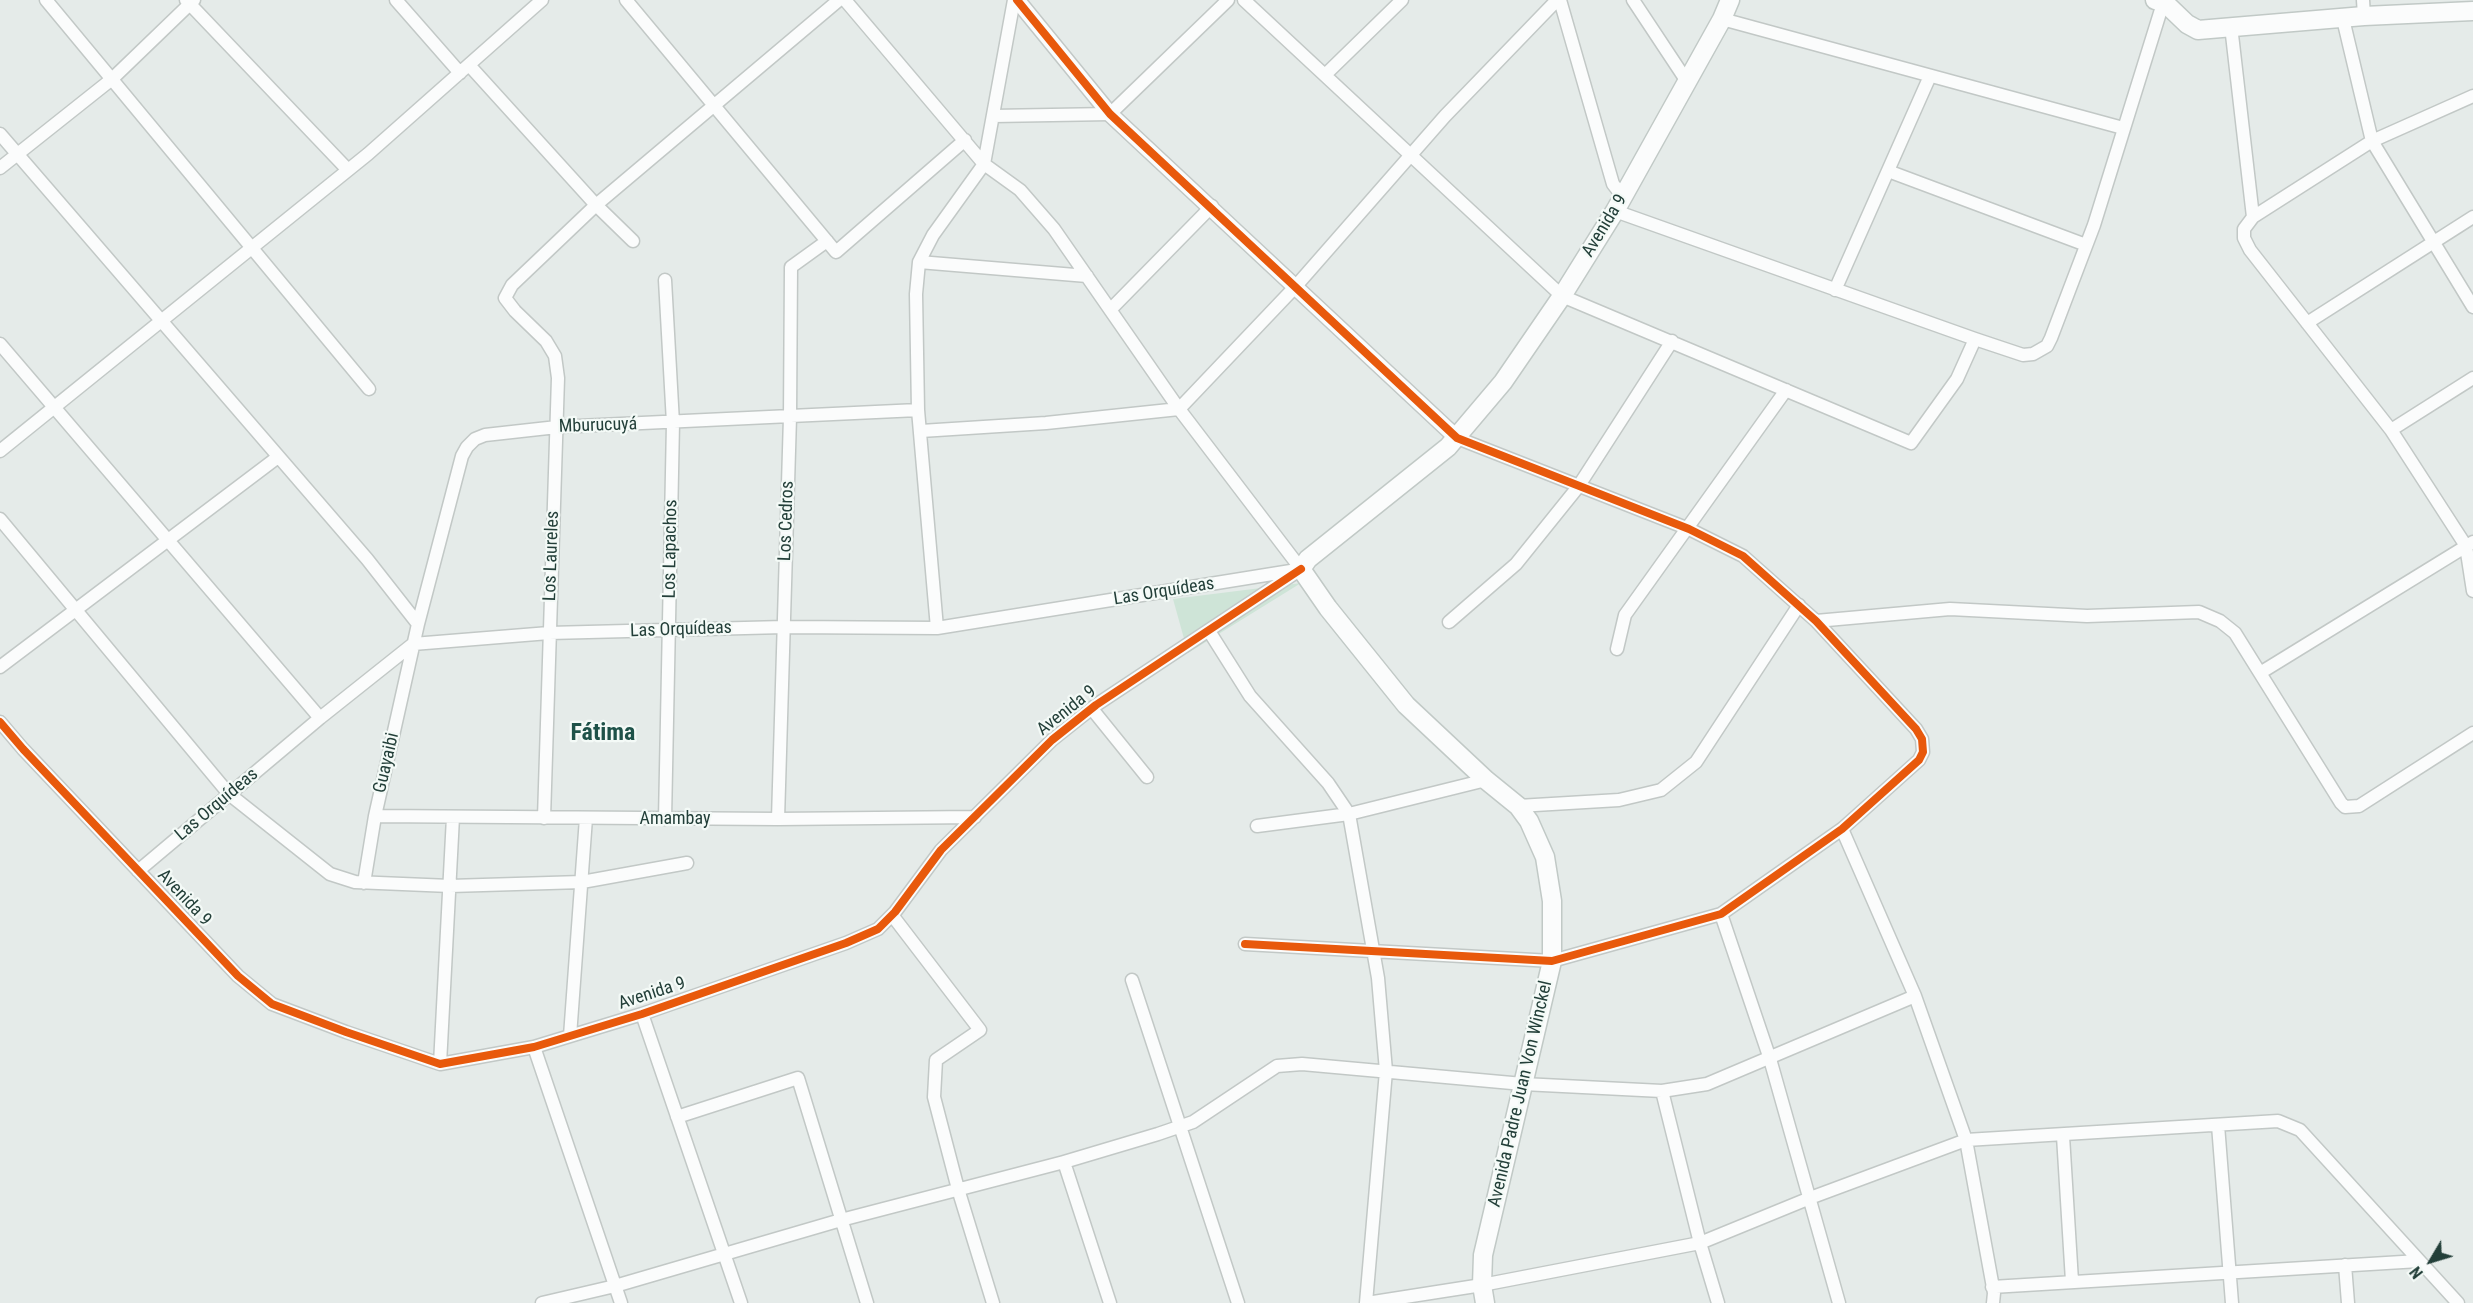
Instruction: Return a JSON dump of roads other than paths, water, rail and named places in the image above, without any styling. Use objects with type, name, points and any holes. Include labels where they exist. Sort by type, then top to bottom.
[{"type":"main road","name":"Avenida 9","points":[[1457,438],[1503,382],[1562,296],[1619,204],[1688,83],[1730,0]]},
{"type":"main road","points":[[2161,1],[2187,24],[2198,30],[2343,19],[2363,8],[2473,11]]},
{"type":"main road","points":[[1301,569],[1308,559],[1457,438]]},
{"type":"main road","name":"Avenida Padre Juan Von Winckel","points":[[1301,569],[1387,684],[1406,705],[1486,780],[1518,806],[1529,821],[1537,838],[1550,878],[1552,961],[1483,1255],[1483,1294]]},
{"type":"street","points":[[46,0],[369,389]]},
{"type":"street","points":[[396,0],[633,241]]},
{"type":"street","points":[[0,451],[348,170],[542,0]]},
{"type":"street","points":[[626,0],[836,252],[965,140]]},
{"type":"street","points":[[596,205],[839,0]]},
{"type":"street","points":[[845,0],[984,164],[1020,190],[1054,229],[1179,410],[1301,569]]},
{"type":"street","points":[[993,116],[1110,114],[1228,0]]},
{"type":"street","points":[[1244,0],[1562,296],[1911,443],[1957,379],[1975,339]]},
{"type":"street","points":[[1326,74],[1402,0]]},
{"type":"street","points":[[921,431],[1046,423],[1179,410],[1296,286],[1445,116],[1559,0],[1619,204],[1835,290],[2023,355],[2033,354],[2047,346],[2086,245],[2161,1]]},
{"type":"street","points":[[1633,0],[1688,83]]},
{"type":"street","points":[[0,168],[112,79],[190,1],[348,170]]},
{"type":"street","points":[[1020,1],[1110,114],[1212,206],[1457,438],[1578,487],[1689,528],[1743,556],[1816,621],[1916,729],[1922,739],[1923,752],[1919,760],[1842,829],[1720,914],[1552,961],[1245,944]]},
{"type":"street","points":[[937,628],[918,410],[916,294],[919,261],[933,235],[984,164],[1020,1]]},
{"type":"street","points":[[1722,19],[2123,128]]},
{"type":"street","points":[[2343,19],[2372,141],[2473,307]]},
{"type":"street","points":[[2231,26],[2253,217]]},
{"type":"street","points":[[1835,290],[1930,76]]},
{"type":"street","points":[[2473,96],[2372,141],[2253,217],[2244,229],[2244,238],[2250,250],[2391,430],[2469,544],[2473,591]]},
{"type":"street","points":[[0,134],[367,559],[418,624]]},
{"type":"street","points":[[1888,171],[2086,245]]},
{"type":"street","name":"Los Laureles","points":[[544,818],[558,378],[555,356],[546,341],[514,311],[505,298],[512,285],[596,205]]},
{"type":"street","points":[[1111,309],[1212,206]]},
{"type":"street","points":[[2307,323],[2473,217]]},
{"type":"street","name":"Los Cedros","points":[[778,819],[790,417],[791,267],[827,241]]},
{"type":"street","points":[[919,261],[1088,276]]},
{"type":"street","name":"Los Lapachos","points":[[665,280],[673,423],[665,819]]},
{"type":"street","points":[[1449,622],[1516,564],[1578,487],[1672,341]]},
{"type":"street","points":[[0,344],[320,718]]},
{"type":"street","points":[[2391,430],[2473,378]]},
{"type":"street","points":[[1617,649],[1625,615],[1786,390]]},
{"type":"street","name":"Mburucuyá","points":[[413,644],[462,456],[475,439],[485,435],[557,427],[918,410]]},
{"type":"street","points":[[0,667],[278,457]]},
{"type":"street","points":[[0,519],[230,794],[330,874],[364,883],[450,886],[582,882],[687,863]]},
{"type":"street","points":[[2260,673],[2469,544]]},
{"type":"street","name":"Las Orquídeas","points":[[138,871],[320,718],[413,644],[549,633],[784,627],[937,628],[1301,569]]},
{"type":"street","name":"Avenida 9","points":[[0,722],[238,976],[272,1004],[440,1064],[534,1047],[642,1014],[846,943],[878,929],[892,915],[941,850],[1052,740],[1092,709],[1301,569]]},
{"type":"street","points":[[1518,806],[1619,800],[1660,790],[1696,762],[1799,605]]},
{"type":"street","points":[[1816,621],[1950,609],[2086,616],[2199,612],[2220,621],[2235,633],[2345,807],[2359,806],[2473,733]]},
{"type":"street","points":[[1209,631],[1250,696],[1328,783],[1349,814],[1378,978],[1386,1071],[1366,1303],[1483,1294],[1700,1244],[1810,1198],[1966,1140],[2063,1136],[2278,1120],[2300,1130],[2458,1303]]},
{"type":"street","name":"Guayaibi","points":[[364,883],[375,816],[413,644]]},
{"type":"street","points":[[1092,709],[1147,777]]},
{"type":"street","points":[[1257,826],[1349,814],[1486,780]]},
{"type":"street","name":"Amambay","points":[[375,816],[665,819],[975,817]]},
{"type":"street","points":[[440,1064],[453,817]]},
{"type":"street","points":[[570,1036],[586,818]]},
{"type":"street","points":[[1842,829],[1915,996],[1966,1140],[1993,1303]]},
{"type":"street","points":[[1720,914],[1770,1059],[1839,1303]]},
{"type":"street","points":[[892,915],[980,1030],[936,1060],[934,1097],[958,1189],[993,1303]]},
{"type":"street","points":[[1132,980],[1238,1303]]},
{"type":"street","points":[[542,1303],[615,1286],[841,1221],[1064,1162],[1179,1127],[1193,1122],[1277,1066],[1302,1064],[1524,1084],[1662,1091],[1707,1084],[1915,996]]},
{"type":"street","points":[[642,1014],[741,1303]]},
{"type":"street","points":[[534,1047],[621,1303]]},
{"type":"street","points":[[677,1117],[798,1078],[867,1303]]},
{"type":"street","points":[[1662,1091],[1700,1244],[1718,1303]]},
{"type":"street","points":[[2218,1125],[2232,1303]]},
{"type":"street","points":[[2063,1136],[2072,1281]]},
{"type":"street","points":[[1064,1162],[1110,1303]]},
{"type":"street","points":[[1992,1287],[2419,1261]]},
{"type":"street","points":[[2345,1265],[2348,1303]]},
{"type":"district","name":"Fátima","points":[[603,734]]}]
